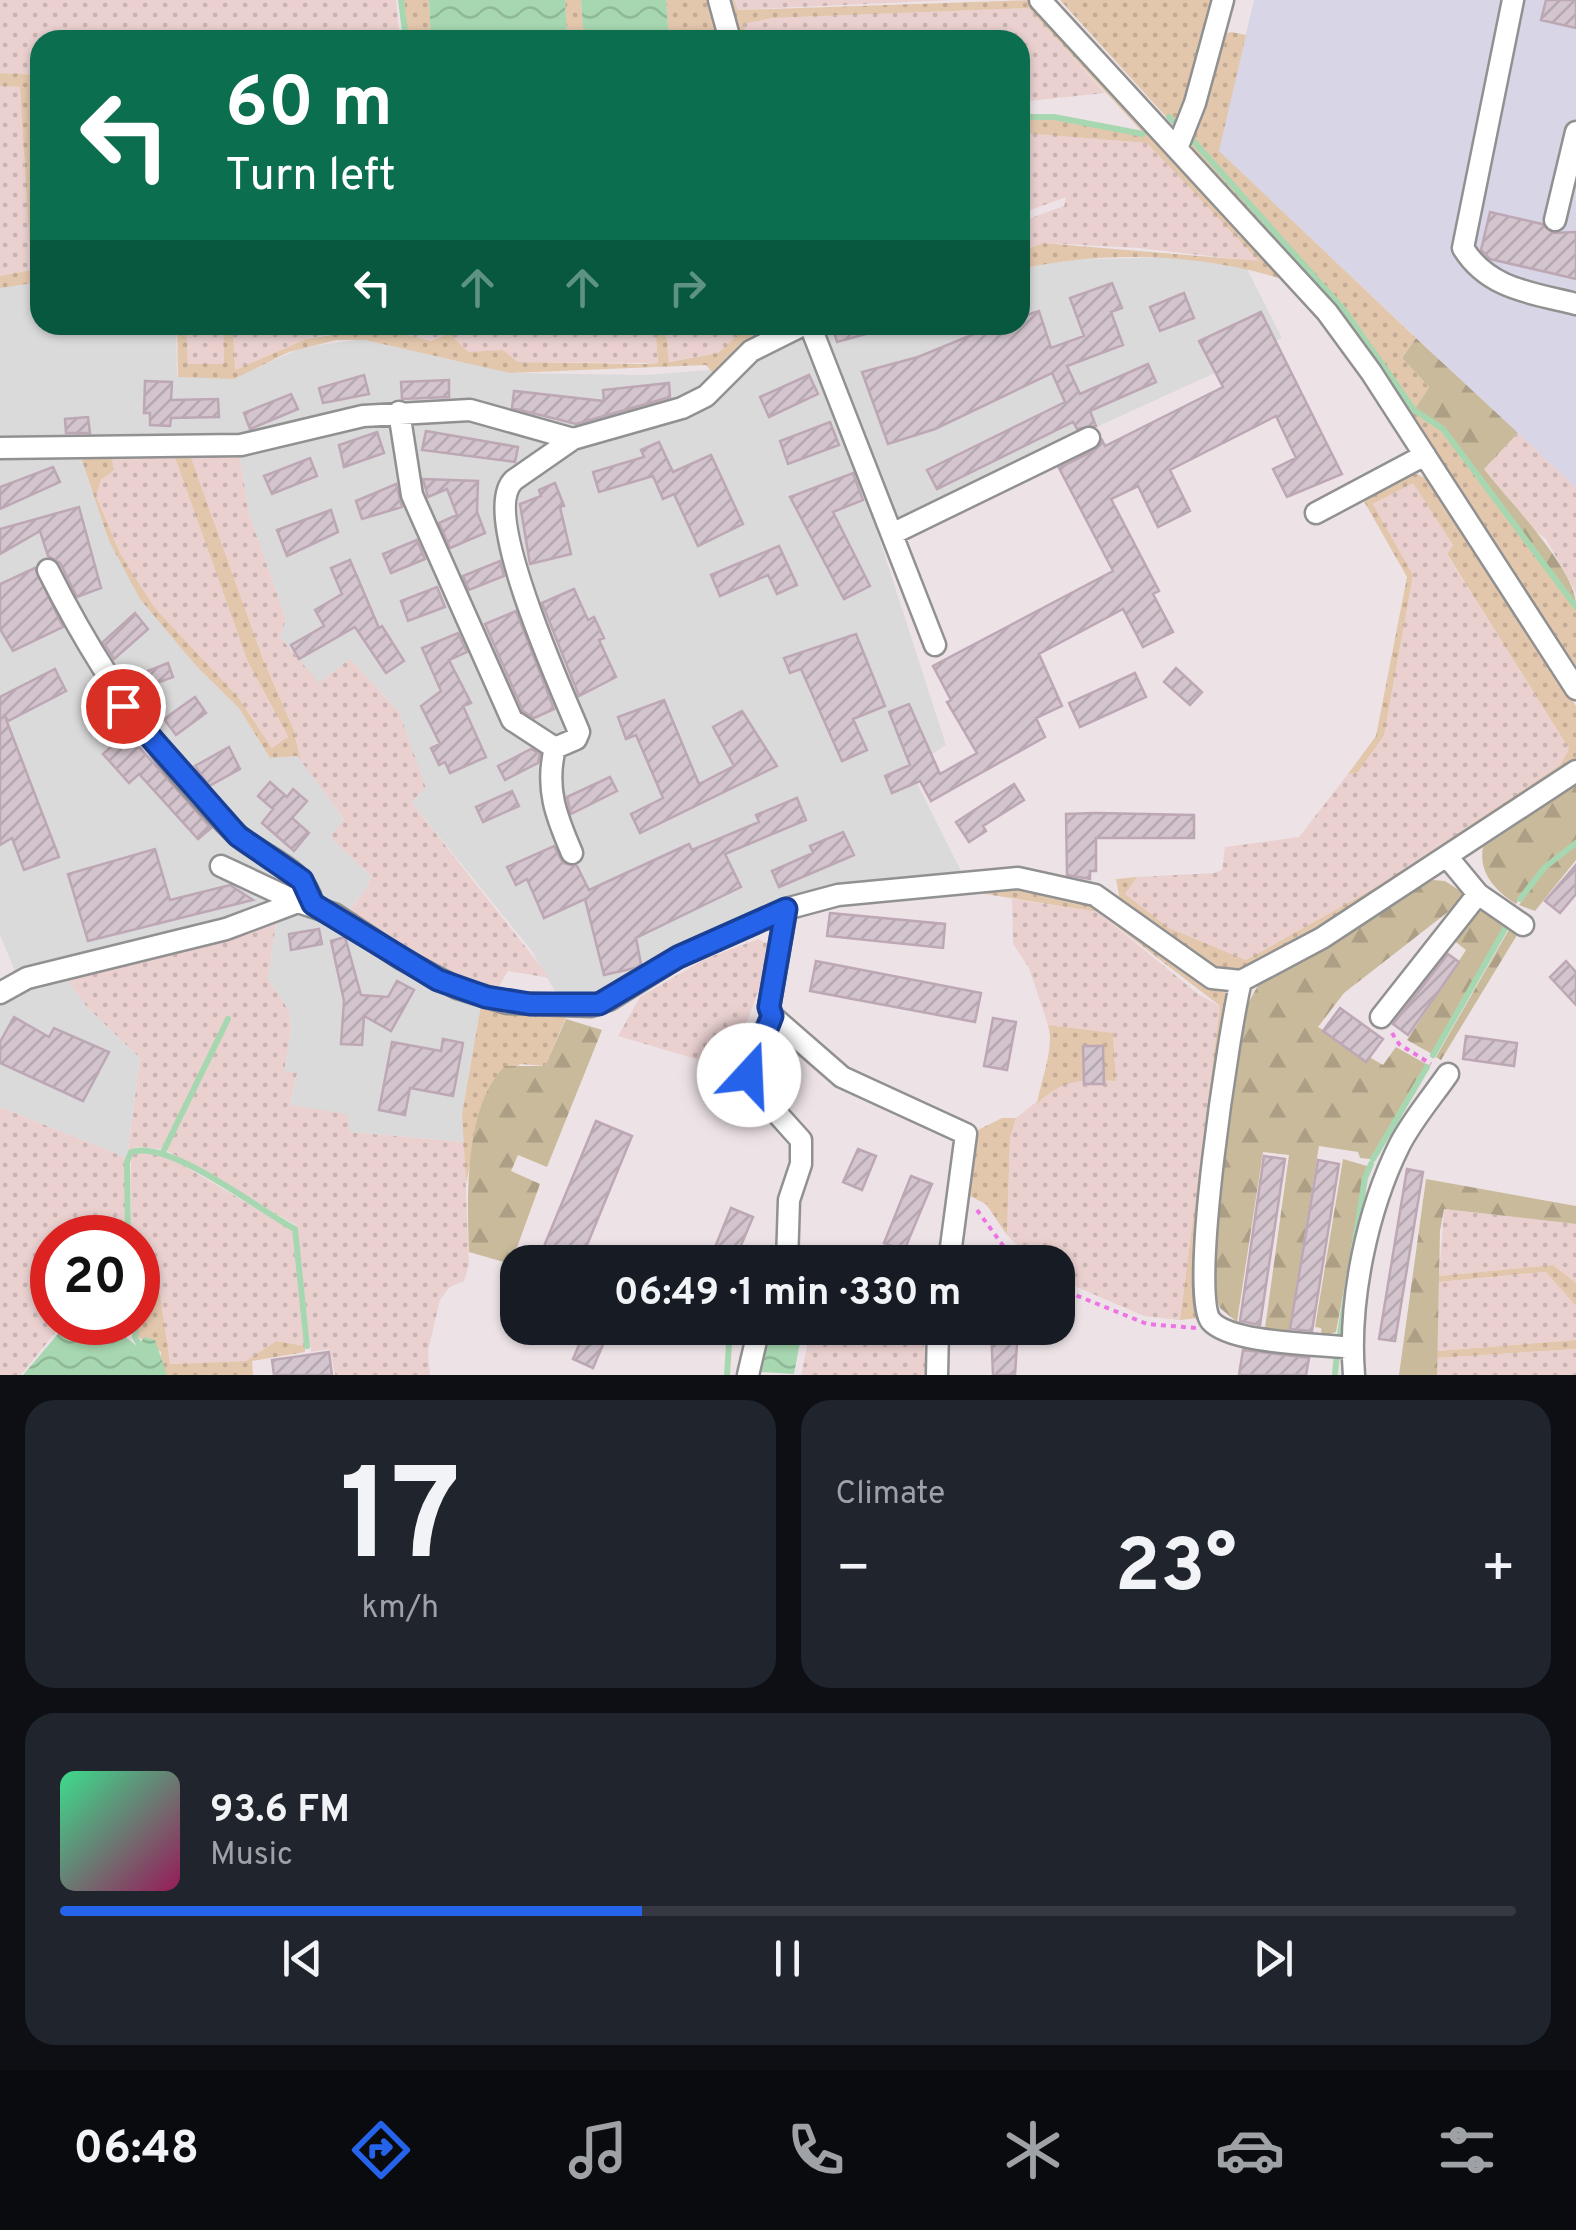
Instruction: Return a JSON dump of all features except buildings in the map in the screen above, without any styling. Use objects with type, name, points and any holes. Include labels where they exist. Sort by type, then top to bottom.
[{"type":"street","points":[[719,0],[727,30]]},
{"type":"street","points":[[1040,0],[1178,146],[1326,312],[1425,455],[1576,688]]},
{"type":"street","points":[[1178,146],[1196,102],[1224,0]]},
{"type":"street","points":[[1513,0],[1463,248],[1474,266],[1492,279],[1576,304]]},
{"type":"street","points":[[1555,220],[1573,158],[1576,132]]},
{"type":"street","points":[[555,748],[576,739],[579,732],[525,596],[504,494],[514,480],[573,438],[682,408],[706,396],[751,351],[785,335]]},
{"type":"street","points":[[811,335],[936,645]]},
{"type":"street","points":[[0,448],[241,445],[399,412],[470,410],[573,438]]},
{"type":"street","points":[[399,412],[412,495],[512,720],[555,748]]},
{"type":"street","points":[[892,534],[1089,438]]},
{"type":"street","points":[[1316,513],[1425,455]]},
{"type":"street","points":[[48,570],[88,650],[123,706],[238,836],[302,880],[306,903]]},
{"type":"street","points":[[555,748],[550,769],[551,805],[572,853]]},
{"type":"street","points":[[221,866],[306,903],[457,988],[507,1002],[579,1006],[609,1000],[678,957],[786,909],[838,894],[1018,878],[1095,896],[1212,978],[1242,982],[1322,938],[1449,858],[1576,771]]},
{"type":"street","points":[[1449,858],[1478,894],[1523,925]]},
{"type":"street","points":[[1380,1017],[1478,894]]},
{"type":"street","points":[[0,992],[27,978],[226,929],[306,903]]},
{"type":"street","points":[[786,909],[769,1007],[772,1016],[842,1077],[962,1129],[968,1139],[952,1245]]},
{"type":"street","points":[[1242,982],[1233,1014],[1200,1289],[1209,1320],[1233,1334],[1352,1348]]},
{"type":"street","points":[[772,1016],[748,1068],[756,1090],[786,1118],[802,1140],[801,1164],[789,1200],[788,1245]]},
{"type":"street","points":[[1354,1375],[1352,1348],[1380,1188],[1402,1140],[1448,1074]]},
{"type":"street","points":[[748,1375],[755,1345]]},
{"type":"street","points":[[933,1345],[937,1375]]},
{"type":"path","points":[[1380,1017],[1399,1044],[1448,1074]]},
{"type":"path","points":[[960,1192],[1002,1245]]},
{"type":"path","points":[[1075,1295],[1148,1324],[1200,1328],[1209,1320]]},
{"type":"shaded area","points":[[0,0],[396,0],[399,30],[30,30],[30,74],[0,73]]},
{"type":"shaded area","points":[[404,0],[429,0],[430,30],[407,30]]},
{"type":"shaded area","points":[[565,0],[581,0],[583,30],[566,30]]},
{"type":"shaded area","points":[[666,0],[708,0],[717,30],[668,30]]},
{"type":"shaded area","points":[[726,0],[734,0],[738,10],[1034,0],[1288,281],[1223,265],[1155,257],[1086,259],[1030,267],[1030,248],[1043,243],[1259,261],[1147,143],[1030,134],[1030,120],[1054,119],[1146,136],[1028,8],[773,18],[743,24],[745,30],[735,30]]},
{"type":"shaded area","points":[[734,0],[952,0],[737,10]]},
{"type":"shaded area","points":[[1060,0],[1218,0],[1178,130]]},
{"type":"shaded area","points":[[1254,0],[1576,0],[1576,488],[1218,151]]},
{"type":"shaded area","points":[[1028,8],[1105,93],[1030,101],[1030,30],[744,30],[742,24],[773,18]]},
{"type":"shaded area","points":[[1223,34],[1246,35],[1219,151],[1416,338],[1402,358],[1429,387],[1415,409],[1345,308],[1190,136]]},
{"type":"shaded area","points":[[0,73],[30,74],[30,253],[20,87],[0,86]]},
{"type":"shaded area","points":[[0,86],[20,87],[30,270],[0,276]]},
{"type":"shaded area","points":[[1030,133],[1147,143],[1261,262],[1139,248],[1043,243],[1030,248],[1030,218],[1064,206],[1066,197],[1030,210]]},
{"type":"shaded area","points":[[1189,138],[1343,311],[1413,410],[1442,431],[1543,564],[1576,610],[1576,666],[1348,323],[1191,146]]},
{"type":"shaded area","points":[[1181,257],[1246,267],[1282,338],[1228,367],[876,528],[946,745],[910,769],[963,875],[843,888],[648,969],[585,1002],[560,1000],[531,950],[411,802],[399,712],[350,659],[319,684],[280,637],[286,619],[249,514],[239,452],[79,453],[109,541],[198,668],[239,708],[270,758],[298,756],[344,819],[331,837],[371,876],[367,888],[342,919],[481,1005],[462,1114],[464,1142],[350,1132],[290,1105],[297,1074],[283,1071],[291,1030],[289,1011],[268,979],[277,917],[87,1007],[140,1058],[127,1158],[0,1107],[0,998],[22,988],[0,935],[0,287],[30,283],[30,335],[176,335],[177,375],[236,377],[304,347],[381,337],[512,373],[644,375],[735,368],[800,335],[1030,335],[1030,267],[1056,260]]},
{"type":"shaded area","points":[[30,270],[30,284],[0,288],[0,276]]},
{"type":"shaded area","points":[[177,335],[187,335],[188,364],[224,364],[223,335],[233,335],[235,370],[306,339],[332,335],[408,335],[431,341],[454,335],[468,352],[503,350],[518,362],[645,364],[658,363],[656,335],[666,335],[669,362],[718,353],[737,335],[760,335],[713,373],[706,365],[510,373],[365,340],[336,340],[289,352],[234,379],[178,377]]},
{"type":"shaded area","points":[[187,335],[223,335],[224,364],[188,364]]},
{"type":"shaded area","points":[[233,335],[327,335],[306,339],[235,370]]},
{"type":"shaded area","points":[[408,335],[444,335],[431,341]]},
{"type":"shaded area","points":[[454,335],[656,335],[658,363],[518,362],[503,350],[468,353]]},
{"type":"shaded area","points":[[666,335],[737,335],[718,353],[668,362]]},
{"type":"shaded area","points":[[1518,433],[1576,488],[1576,593],[1546,539],[1531,528],[1484,469]]},
{"type":"shaded area","points":[[79,452],[111,452],[114,470],[101,480],[96,496],[120,553],[154,607],[238,697],[272,748],[288,737],[247,660],[173,452],[189,452],[263,659],[293,728],[301,761],[298,756],[270,758],[239,708],[198,668],[140,599],[109,541]]},
{"type":"shaded area","points":[[111,452],[173,452],[247,660],[288,738],[272,748],[238,697],[154,607],[120,553],[96,496],[101,480],[114,470]]},
{"type":"shaded area","points":[[189,452],[239,452],[249,514],[286,619],[280,637],[319,683],[350,659],[399,712],[426,788],[411,802],[550,978],[508,971],[495,993],[453,975],[349,911],[371,876],[330,837],[344,819],[301,761],[293,728],[263,659]]},
{"type":"shaded area","points":[[1412,472],[1428,479],[1576,706],[1576,763],[1340,918],[1248,966],[1221,971],[1186,951],[1120,901],[1116,879],[1137,877],[1125,894],[1169,928],[1246,960],[1385,882],[1560,765],[1569,749],[1447,554],[1453,545],[1413,483],[1373,504],[1413,575],[1384,736],[1358,772],[1348,774],[1376,736],[1407,577],[1361,496]]},
{"type":"shaded area","points":[[1413,482],[1453,545],[1447,555],[1569,749],[1560,765],[1385,882],[1246,960],[1169,928],[1124,894],[1137,877],[1214,873],[1222,870],[1225,847],[1299,837],[1348,774],[1358,772],[1384,736],[1413,575],[1373,504]]},
{"type":"shaded area","points":[[1019,885],[1080,898],[1140,931],[1214,990],[1229,993],[1196,1301],[1199,1318],[1180,1320],[1220,1006],[1098,912],[979,893],[979,889]]},
{"type":"shaded area","points":[[1012,899],[1098,912],[1198,994],[1220,1006],[1180,1320],[1144,1316],[1075,1286],[1075,1245],[1017,1245],[1007,1235],[1010,1138],[1016,1118],[1056,1086],[1081,1079],[1116,1081],[1113,1034],[1048,1025],[1029,968],[1013,944]]},
{"type":"shaded area","points":[[277,916],[268,979],[289,1011],[291,1030],[284,1071],[297,1073],[290,1105],[347,1114],[350,1132],[464,1142],[469,1265],[464,1281],[450,1287],[440,1300],[428,1351],[430,1375],[335,1375],[330,1349],[311,1352],[297,1226],[166,1150],[230,1016],[161,1149],[136,1147],[128,1151],[140,1058],[87,1007],[63,973]]},
{"type":"shaded area","points":[[758,939],[770,945],[770,958],[730,1069],[618,1036],[640,997],[705,959]]},
{"type":"shaded area","points":[[481,1005],[568,1013],[545,1066],[520,1064],[483,1102],[466,1184],[462,1114]]},
{"type":"shaded area","points":[[1048,1025],[1113,1033],[1116,1081],[1073,1082],[1037,1104],[1049,1054]]},
{"type":"shaded area","points":[[0,1107],[127,1158],[125,1215],[30,1215],[30,1345],[45,1345],[21,1375],[0,1375]]},
{"type":"shaded area","points":[[1002,1118],[1016,1118],[1010,1138],[1007,1235],[986,1204],[968,1195],[978,1130]]},
{"type":"shaded area","points":[[133,1154],[171,1158],[292,1230],[305,1346],[276,1341],[246,1361],[169,1364],[160,1296],[160,1215],[131,1215]]},
{"type":"shaded area","points":[[1444,1209],[1576,1224],[1576,1283],[1553,1265],[1439,1276]]},
{"type":"shaded area","points":[[1553,1265],[1576,1283],[1576,1306],[1546,1272],[1439,1282],[1439,1276]]},
{"type":"shaded area","points":[[1547,1272],[1576,1306],[1576,1340],[1437,1351],[1439,1282]]},
{"type":"shaded area","points":[[160,1295],[170,1364],[246,1361],[276,1341],[305,1346],[305,1352],[252,1361],[253,1375],[167,1375],[160,1365],[161,1352],[150,1345],[160,1345]]},
{"type":"shaded area","points":[[1576,1340],[1576,1349],[1437,1358],[1437,1351]]},
{"type":"shaded area","points":[[807,1345],[924,1345],[927,1375],[801,1375]]},
{"type":"shaded area","points":[[1576,1349],[1576,1375],[1437,1375],[1437,1358]]},
{"type":"green space","points":[[1416,338],[1518,433],[1484,469],[1553,555],[1573,590],[1576,605],[1443,429],[1415,409],[1429,387],[1402,358]]},
{"type":"green space","points":[[1576,785],[1576,840],[1544,866],[1516,904],[1490,880],[1483,865],[1483,847]]},
{"type":"green space","points":[[1576,844],[1576,860],[1535,911],[1519,905],[1546,868]]},
{"type":"green space","points":[[1433,880],[1445,881],[1462,892],[1462,901],[1344,993],[1318,1027],[1383,1065],[1396,1047],[1426,1064],[1370,1159],[1360,1158],[1358,1152],[1319,1146],[1289,1331],[1265,1328],[1289,1155],[1263,1152],[1237,1322],[1220,1308],[1211,1284],[1240,1018],[1261,980]]},
{"type":"green space","points":[[1485,910],[1506,922],[1432,1054],[1407,1040],[1466,950],[1452,939],[1474,911]]},
{"type":"green space","points":[[1511,926],[1517,935],[1441,1060],[1436,1057]]},
{"type":"green space","points":[[566,1019],[602,1030],[547,1167],[518,1155],[511,1171],[540,1184],[518,1245],[500,1245],[500,1261],[469,1252],[471,1154],[482,1104],[505,1066],[545,1066]]},
{"type":"green space","points":[[1343,1159],[1367,1166],[1336,1332],[1322,1336],[1321,1328],[1315,1327]]},
{"type":"green space","points":[[1426,1179],[1576,1206],[1576,1224],[1444,1209],[1440,1231],[1437,1375],[1399,1375]]},
{"type":"water","points":[[429,0],[565,0],[566,30],[430,30]]},
{"type":"water","points":[[581,0],[666,0],[668,30],[583,30]]},
{"type":"water","points":[[48,1345],[157,1345],[167,1375],[23,1375]]},
{"type":"water","points":[[767,1345],[800,1345],[794,1374],[761,1372]]},
{"type":"waterway","points":[[401,0],[405,30]]},
{"type":"waterway","points":[[1030,117],[1054,117],[1143,134]]},
{"type":"waterway","points":[[1169,117],[1175,123]]},
{"type":"waterway","points":[[1188,135],[1344,310],[1414,410],[1443,429],[1576,607]]},
{"type":"waterway","points":[[1520,899],[1545,867],[1576,843]]},
{"type":"waterway","points":[[1433,1055],[1506,927]]},
{"type":"waterway","points":[[163,1152],[228,1019]]},
{"type":"waterway","points":[[1373,1159],[1427,1067]]},
{"type":"waterway","points":[[128,1215],[127,1162],[131,1152],[148,1151],[190,1165],[295,1229],[307,1346]]},
{"type":"waterway","points":[[1340,1334],[1365,1178],[1371,1164]]},
{"type":"waterway","points":[[727,1375],[729,1345]]},
{"type":"waterway","points":[[1335,1375],[1337,1353]]},
{"type":"route","points":[[123,706],[238,836],[302,880],[313,904],[438,980],[486,997],[530,1004],[599,1004],[678,957],[786,909],[769,1007],[772,1016],[748,1068],[749,1075]]}]
